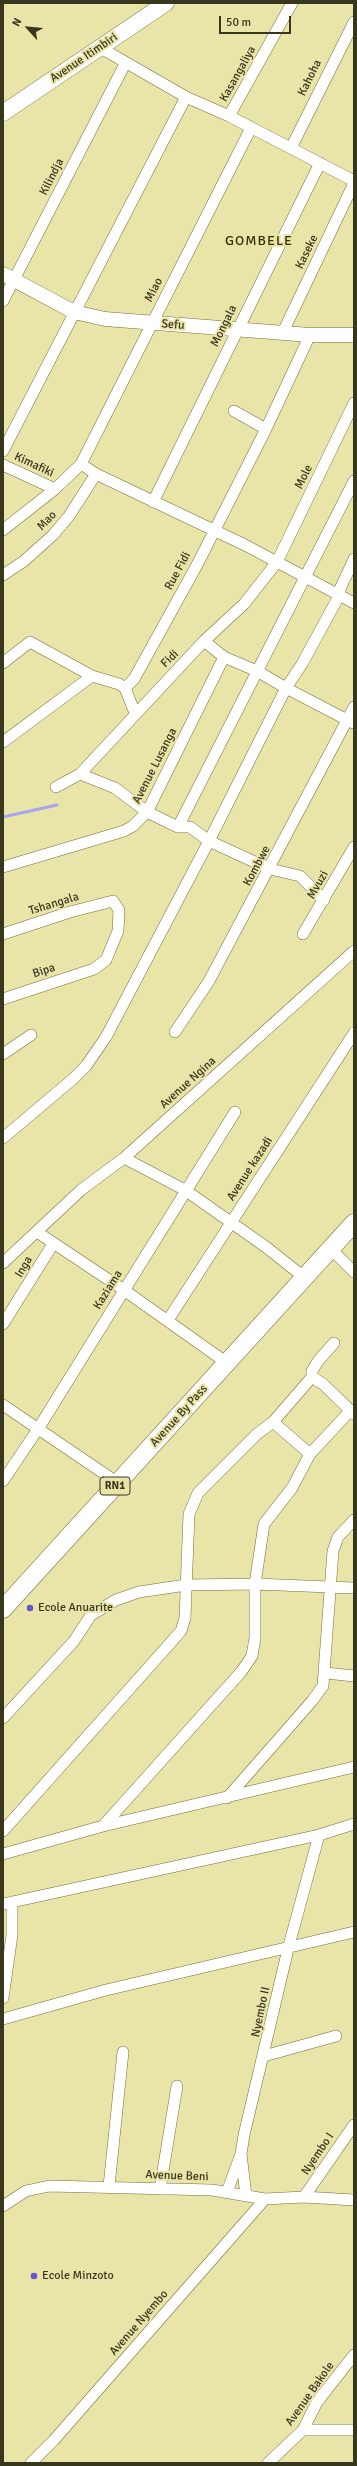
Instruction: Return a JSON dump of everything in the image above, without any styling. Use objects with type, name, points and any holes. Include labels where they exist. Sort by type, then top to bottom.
[{"type":"highway","name":"Avenue By Pass","points":[[3,1608],[354,1223]]},
{"type":"main road","name":"Avenue Itimbiri","points":[[3,113],[166,3]]},
{"type":"street","name":"Kasangaliya","points":[[229,116],[292,3]]},
{"type":"street","name":"Kahoha","points":[[291,148],[354,22]]},
{"type":"street","points":[[99,47],[125,64],[186,96],[229,116],[354,182]]},
{"type":"street","name":"Kilindja","points":[[3,301],[8,278],[125,64]]},
{"type":"street","points":[[3,452],[186,96]]},
{"type":"street","name":"Miao","points":[[81,464],[251,128]]},
{"type":"street","name":"Mongala","points":[[153,502],[320,163]]},
{"type":"street","name":"Kaseke","points":[[283,332],[354,182]]},
{"type":"street","name":"Sefu","points":[[8,278],[74,312],[105,319],[151,324],[310,335],[354,335]]},
{"type":"street","name":"Rue Fidi","points":[[125,688],[140,673],[266,429],[310,335]]},
{"type":"street","name":"Mole","points":[[277,562],[354,404]]},
{"type":"street","points":[[234,411],[266,429]]},
{"type":"street","points":[[81,464],[96,474],[277,562],[354,603]]},
{"type":"street","name":"Mao","points":[[3,530],[55,489],[81,464]]},
{"type":"street","name":"Kimafiki","points":[[3,465],[55,489]]},
{"type":"street","name":"Mao","points":[[3,574],[24,561],[53,535],[69,516],[96,474]]},
{"type":"street","points":[[178,827],[354,481]]},
{"type":"street","points":[[3,1138],[73,1079],[97,1050],[209,841],[286,688],[302,664],[339,596],[340,589],[354,559]]},
{"type":"street","name":"Fidi","points":[[56,787],[80,774],[135,713],[204,641],[244,604],[277,562]]},
{"type":"street","points":[[204,641],[224,657],[258,671],[286,688],[351,721]]},
{"type":"street","points":[[3,663],[30,642],[92,676],[119,684],[125,688],[135,713]]},
{"type":"street","name":"Avenue Lusanga","points":[[3,867],[124,831],[147,812],[224,657]]},
{"type":"street","points":[[3,742],[92,676]]},
{"type":"street","name":"Kombwe","points":[[175,1032],[209,981],[351,721],[354,707]]},
{"type":"street","points":[[80,774],[115,788],[147,812],[178,827],[190,827],[209,841],[270,869],[300,876],[324,900]]},
{"type":"street","name":"Mvuzi","points":[[303,934],[354,847]]},
{"type":"street","name":"Tshangala","points":[[3,934],[70,912],[113,901],[119,910],[117,937],[106,960],[94,969]]},
{"type":"street","name":"Avenue Ngina","points":[[3,1263],[81,1190],[124,1158],[354,951]]},
{"type":"street","name":"Bipa","points":[[3,999],[94,969]]},
{"type":"street","name":"Avenue kazadi","points":[[168,1320],[354,1033]]},
{"type":"street","points":[[3,1054],[31,1035]]},
{"type":"street","name":"Kaziama","points":[[3,1481],[38,1429],[234,1112]]},
{"type":"street","points":[[124,1158],[185,1190],[231,1222],[305,1278]]},
{"type":"street","points":[[36,1232],[168,1320],[227,1363]]},
{"type":"street","name":"Inga","points":[[3,1324],[53,1244]]},
{"type":"street","points":[[331,1249],[354,1272]]},
{"type":"street","points":[[3,1831],[181,1631],[185,1618],[189,1514],[191,1505],[198,1493],[272,1422],[312,1377],[312,1372],[318,1361],[334,1343]]},
{"type":"street","points":[[103,1826],[241,1672],[252,1656],[255,1638],[255,1584],[264,1524],[292,1488],[310,1454],[352,1412],[323,1384],[312,1377]]},
{"type":"street","points":[[3,1406],[118,1483]]},
{"type":"street","points":[[272,1422],[310,1454]]},
{"type":"street","points":[[227,1798],[312,1701],[323,1686],[326,1673],[334,1544],[354,1520]]},
{"type":"street","points":[[3,1718],[74,1641],[91,1615],[116,1600],[139,1592],[186,1585],[255,1584],[354,1588]]},
{"type":"street","points":[[326,1673],[354,1676]]},
{"type":"street","points":[[3,1854],[103,1826],[354,1767]]},
{"type":"street","points":[[3,1998],[12,1935],[8,1903],[319,1835],[354,1824]]},
{"type":"street","name":"Nyembo II","points":[[246,2196],[241,2154],[288,1949],[319,1835]]},
{"type":"street","points":[[3,2019],[106,1990],[288,1949],[354,1932]]},
{"type":"street","points":[[264,2056],[336,2036]]},
{"type":"street","points":[[109,2186],[123,2052]]},
{"type":"street","points":[[160,2189],[177,2086]]},
{"type":"street","name":"Nyembo I","points":[[304,2197],[354,2125]]},
{"type":"street","points":[[227,2192],[241,2154]]},
{"type":"street","name":"Avenue Beni","points":[[3,2206],[26,2191],[37,2187],[109,2186],[227,2192],[265,2199],[304,2197],[354,2200]]},
{"type":"street","name":"Avenue Nyembo","points":[[31,2463],[54,2440],[265,2199]]},
{"type":"street","name":"Avenue Bakole","points":[[268,2463],[303,2430],[317,2402],[354,2355]]},
{"type":"street","points":[[303,2430],[354,2430]]},
{"type":"waterway","points":[[3,817],[57,805]]},
{"type":"place","name":"Ecole Anuarite","points":[[30,1608]]},
{"type":"place","name":"Ecole Minzoto","points":[[34,2276]]},
{"type":"district","name":"GOMBELE","points":[[259,241]]}]
